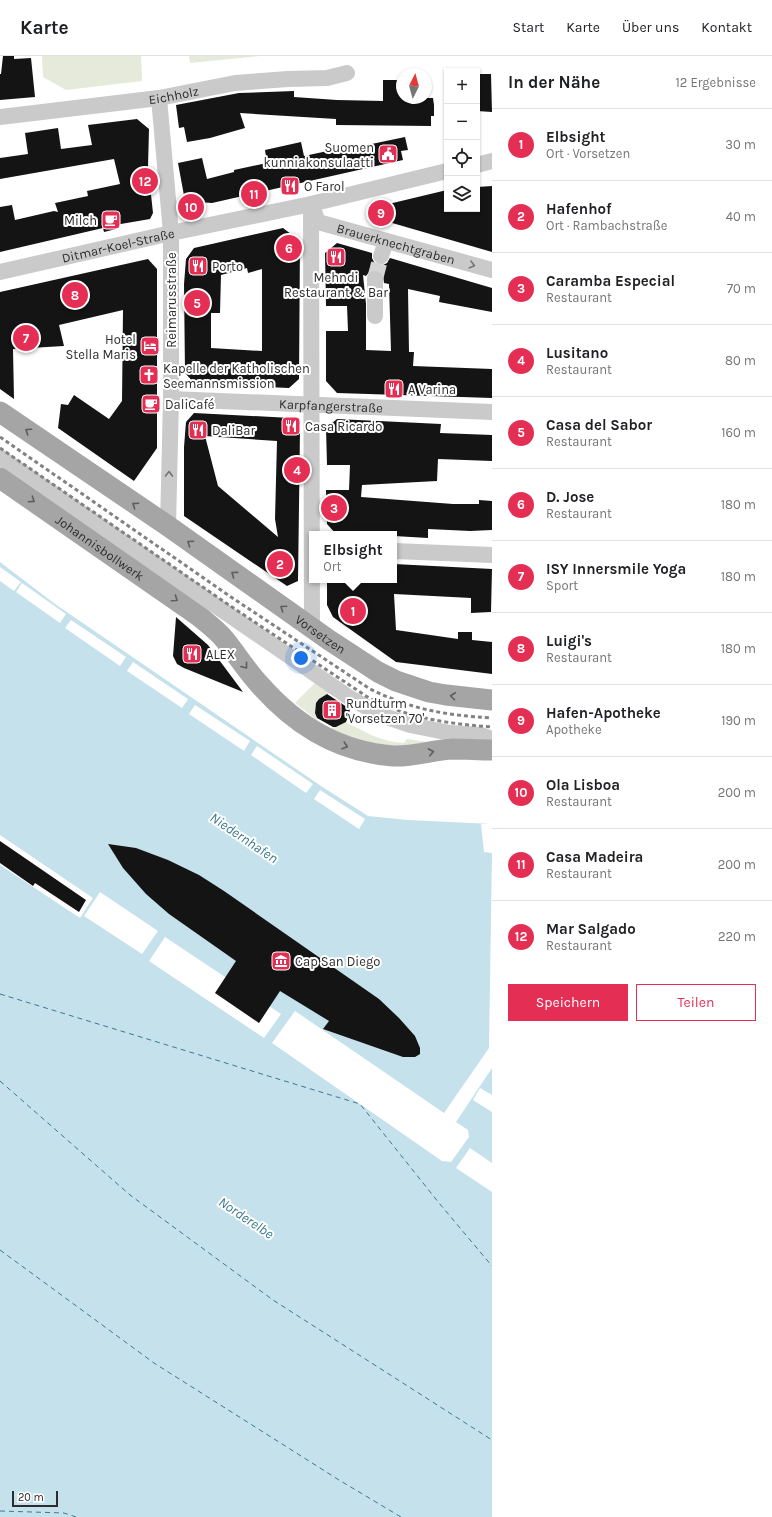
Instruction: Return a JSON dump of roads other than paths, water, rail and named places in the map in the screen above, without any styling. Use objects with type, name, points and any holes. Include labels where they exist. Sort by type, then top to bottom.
[{"type":"main road","points":[[0,412],[168,526]]},
{"type":"main road","name":"Johannisbollwerk","points":[[0,478],[200,617],[224,638],[259,684],[275,702],[310,728],[342,745],[375,754],[401,756],[452,749],[492,750]]},
{"type":"main road","name":"Vorsetzen","points":[[168,526],[358,660],[396,681],[446,696],[492,700]]},
{"type":"street","name":"Eichholz","points":[[0,117],[159,98],[235,84],[288,79],[326,78],[347,73]]},
{"type":"street","name":"Reimarusstraße","points":[[159,98],[171,233],[168,526]]},
{"type":"street","points":[[480,164],[492,161]]},
{"type":"street","name":"Ditmar-Koel-Straße","points":[[0,272],[171,233],[311,204],[444,172]]},
{"type":"street","points":[[311,204],[312,531]]},
{"type":"street","name":"Brauerknechtgraben","points":[[311,204],[318,222],[384,248],[492,270]]},
{"type":"street","points":[[375,279],[375,316]]},
{"type":"street","name":"Karpfangerstraße","points":[[170,399],[492,412]]},
{"type":"street","points":[[0,457],[350,698],[381,715],[410,725],[442,732],[481,735],[492,739]]},
{"type":"street","points":[[397,551],[492,555]]},
{"type":"street","points":[[312,583],[312,628]]},
{"type":"water","points":[[0,562],[55,604],[321,786],[368,816],[408,820],[492,824],[492,1517],[0,1517]]},
{"type":"tunnel","points":[[375,279],[381,256]]},
{"type":"railway","points":[[0,437],[231,597],[370,689],[415,707],[444,713],[492,718]]},
{"type":"railway","points":[[0,448],[226,603],[369,698],[399,711],[429,719],[492,727]]},
{"type":"place","name":"Suomen kunniakonsulaatti","points":[[388,154]]},
{"type":"place","name":"Mar Salgado","points":[[145,181]]},
{"type":"place","name":"O Farol","points":[[290,186]]},
{"type":"place","name":"Casa Madeira","points":[[254,194]]},
{"type":"place","name":"Ola Lisboa","points":[[191,207]]},
{"type":"place","name":"Hafen-Apotheke","points":[[381,213]]},
{"type":"place","name":"Milch","points":[[111,220]]},
{"type":"place","name":"D. Jose","points":[[289,248]]},
{"type":"place","name":"Mehndi Restaurant & Bar","points":[[336,257]]},
{"type":"place","name":"Porto","points":[[198,266]]},
{"type":"place","name":"Luigi's","points":[[75,295]]},
{"type":"place","name":"Casa del Sabor","points":[[197,303]]},
{"type":"place","name":"ISY Innersmile Yoga","points":[[26,338]]},
{"type":"place","name":"Hotel Stella Maris","points":[[150,346]]},
{"type":"place","name":"Kapelle der Katholischen Seemannsmission","points":[[149,375]]},
{"type":"place","name":"A Varina","points":[[394,389]]},
{"type":"place","name":"DaliCafé","points":[[151,404]]},
{"type":"place","name":"Casa Ricardo","points":[[291,426]]},
{"type":"place","name":"DaliBar","points":[[198,430]]},
{"type":"place","name":"Lusitano","points":[[297,470]]},
{"type":"place","name":"Caramba Especial","points":[[334,508]]},
{"type":"place","name":"Hafenhof","points":[[280,564]]},
{"type":"place","name":"Elbsight","points":[[353,611]]},
{"type":"place","name":"ALEX","points":[[192,654]]},
{"type":"place","name":"Rundturm 'Vorsetzen 70'","points":[[332,710]]},
{"type":"place","name":"Cap San Diego","points":[[281,961]]},
{"type":"water label","name":"Niedernhafen","points":[[244,838]]},
{"type":"water label","name":"Norderelbe","points":[[246,1218]]}]
